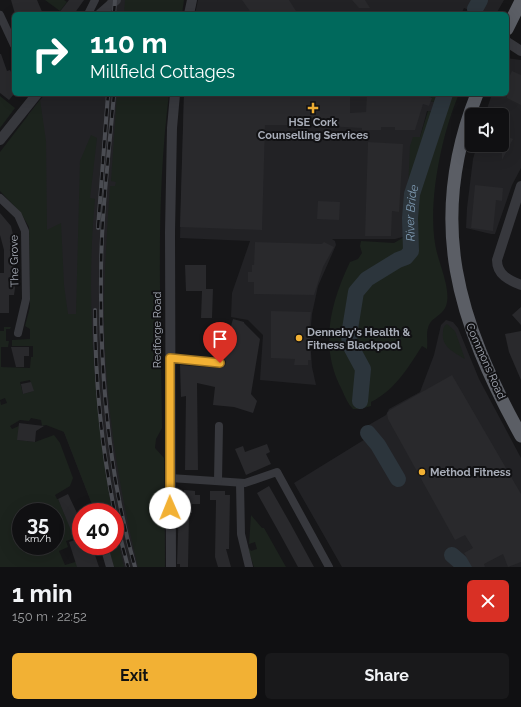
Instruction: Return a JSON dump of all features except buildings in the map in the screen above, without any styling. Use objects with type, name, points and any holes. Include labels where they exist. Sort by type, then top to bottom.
[{"type":"highway","points":[[509,25],[521,1]]},
{"type":"highway","name":"Commons Road","points":[[476,96],[467,120],[458,153],[452,212],[452,246],[464,307],[476,343],[521,436]]},
{"type":"street","points":[[89,12],[95,0]]},
{"type":"street","points":[[102,12],[116,0]]},
{"type":"street","points":[[189,12],[192,0]]},
{"type":"street","points":[[0,15],[12,41]]},
{"type":"street","points":[[509,43],[521,50]]},
{"type":"street","points":[[0,140],[35,96]]},
{"type":"street","name":"Redforge Road","points":[[171,567],[170,232],[172,128],[175,96]]},
{"type":"street","points":[[521,186],[498,255],[498,269],[504,277],[521,286]]},
{"type":"street","name":"The Grove","points":[[0,198],[18,215],[25,231],[26,299],[18,333]]},
{"type":"street","points":[[170,358],[220,363]]},
{"type":"street","points":[[218,481],[219,426]]},
{"type":"street","points":[[170,478],[240,483],[248,482],[277,472],[330,567]]},
{"type":"street","points":[[240,483],[241,534],[250,567]]},
{"type":"street","points":[[107,555],[110,567]]},
{"type":"shaded area","points":[[45,0],[64,0],[67,2],[60,11]]},
{"type":"shaded area","points":[[107,0],[125,0],[133,12],[105,12]]},
{"type":"shaded area","points":[[125,0],[184,0],[182,12],[124,12]]},
{"type":"shaded area","points":[[198,0],[504,0],[497,12],[474,12],[464,8],[462,12],[195,12]]},
{"type":"shaded area","points":[[509,58],[521,60],[521,168],[512,185],[495,234],[466,228],[475,152],[509,152],[509,108],[487,108],[491,96],[509,96]]},
{"type":"shaded area","points":[[0,96],[15,108],[0,128]]},
{"type":"shaded area","points":[[43,96],[126,96],[127,442],[164,458],[165,567],[114,567],[114,555],[124,555],[124,503],[92,503],[64,432],[33,363],[33,247],[28,115]]},
{"type":"shaded area","points":[[117,96],[169,96],[160,219],[162,428],[156,439],[155,448],[164,458],[165,567],[138,567],[124,505],[114,443],[107,380],[104,301],[110,186],[115,186],[116,182],[111,181]]},
{"type":"shaded area","points":[[184,96],[431,96],[430,101],[435,102],[432,112],[427,111],[420,137],[407,206],[406,236],[395,239],[332,239],[335,241],[336,245],[318,286],[312,314],[310,338],[312,367],[316,385],[260,380],[263,335],[248,320],[231,317],[232,293],[250,241],[180,238]]},
{"type":"shaded area","points":[[431,96],[458,96],[442,147],[433,207],[433,226],[436,250],[447,288],[446,307],[432,321],[428,328],[427,349],[422,346],[400,378],[380,397],[371,402],[371,406],[353,409],[347,400],[335,374],[331,358],[329,342],[330,326],[337,294],[350,262],[358,259],[362,253],[360,246],[361,241],[394,243],[406,236],[410,146],[413,137],[420,137],[428,111],[432,112],[435,102],[430,101]]},
{"type":"shaded area","points":[[40,100],[46,141],[47,230],[61,223],[64,285],[68,314],[76,314],[80,161],[91,135],[97,138],[90,198],[95,199],[91,277],[93,356],[101,434],[111,503],[92,503],[64,432],[46,425],[42,426],[41,420],[31,418],[29,421],[20,420],[10,426],[12,429],[19,426],[18,440],[35,442],[54,435],[60,443],[73,478],[70,486],[55,495],[60,503],[12,503],[12,555],[61,555],[65,565],[85,559],[81,567],[0,567],[0,400],[0,331],[4,331],[4,327],[11,327],[10,329],[6,329],[6,341],[9,341],[8,347],[1,347],[1,367],[30,368],[31,357],[33,357],[33,346],[12,346],[12,340],[30,339],[30,329],[25,326],[30,307],[29,227],[21,213],[0,191],[0,152]],"holes":[[[30,380],[33,391],[23,394],[20,382]],[[5,398],[7,403],[1,405],[0,400]]]},
{"type":"shaded area","points":[[446,320],[453,322],[458,328],[479,379],[521,458],[521,567],[342,567],[294,483],[367,438],[360,430],[386,415],[389,409],[420,392],[434,355],[441,325]]},
{"type":"shaded area","points":[[447,324],[455,331],[465,359],[449,348],[444,342],[443,329]]},
{"type":"shaded area","points":[[64,513],[72,531],[72,539],[66,541],[68,547],[64,549]]},
{"type":"shaded area","points":[[251,515],[262,528],[264,528],[286,567],[254,567],[248,549],[249,548],[251,551],[257,549],[255,542],[249,544]]},
{"type":"shaded area","points":[[111,555],[121,555],[124,567],[114,567]]},
{"type":"waterway","name":"River Bride","points":[[475,9],[480,0]]},
{"type":"waterway","name":"River Bride","points":[[360,401],[363,369],[350,345],[349,335],[356,292],[367,279],[398,260],[406,257],[411,251],[410,218],[412,194],[444,96]]},
{"type":"waterway","name":"River Bride","points":[[368,433],[378,445],[398,479]]},
{"type":"waterway","name":"River Bride","points":[[452,555],[466,567]]},
{"type":"railway","points":[[114,12],[115,0]]},
{"type":"railway","points":[[98,228],[108,96]]},
{"type":"railway","points":[[114,96],[102,230],[102,349],[104,386],[112,459],[118,496],[135,567]]},
{"type":"railway","points":[[95,310],[95,342],[99,407],[107,472],[128,567]]},
{"type":"place","name":"HSE Cork Counselling Services","points":[[313,108]]},
{"type":"place","name":"Dennehy's Health & Fitness Blackpool","points":[[299,338]]},
{"type":"place","name":"Method Fitness","points":[[422,472]]},
{"type":"route","points":[[170,508],[170,358],[208,360],[220,363]]}]
